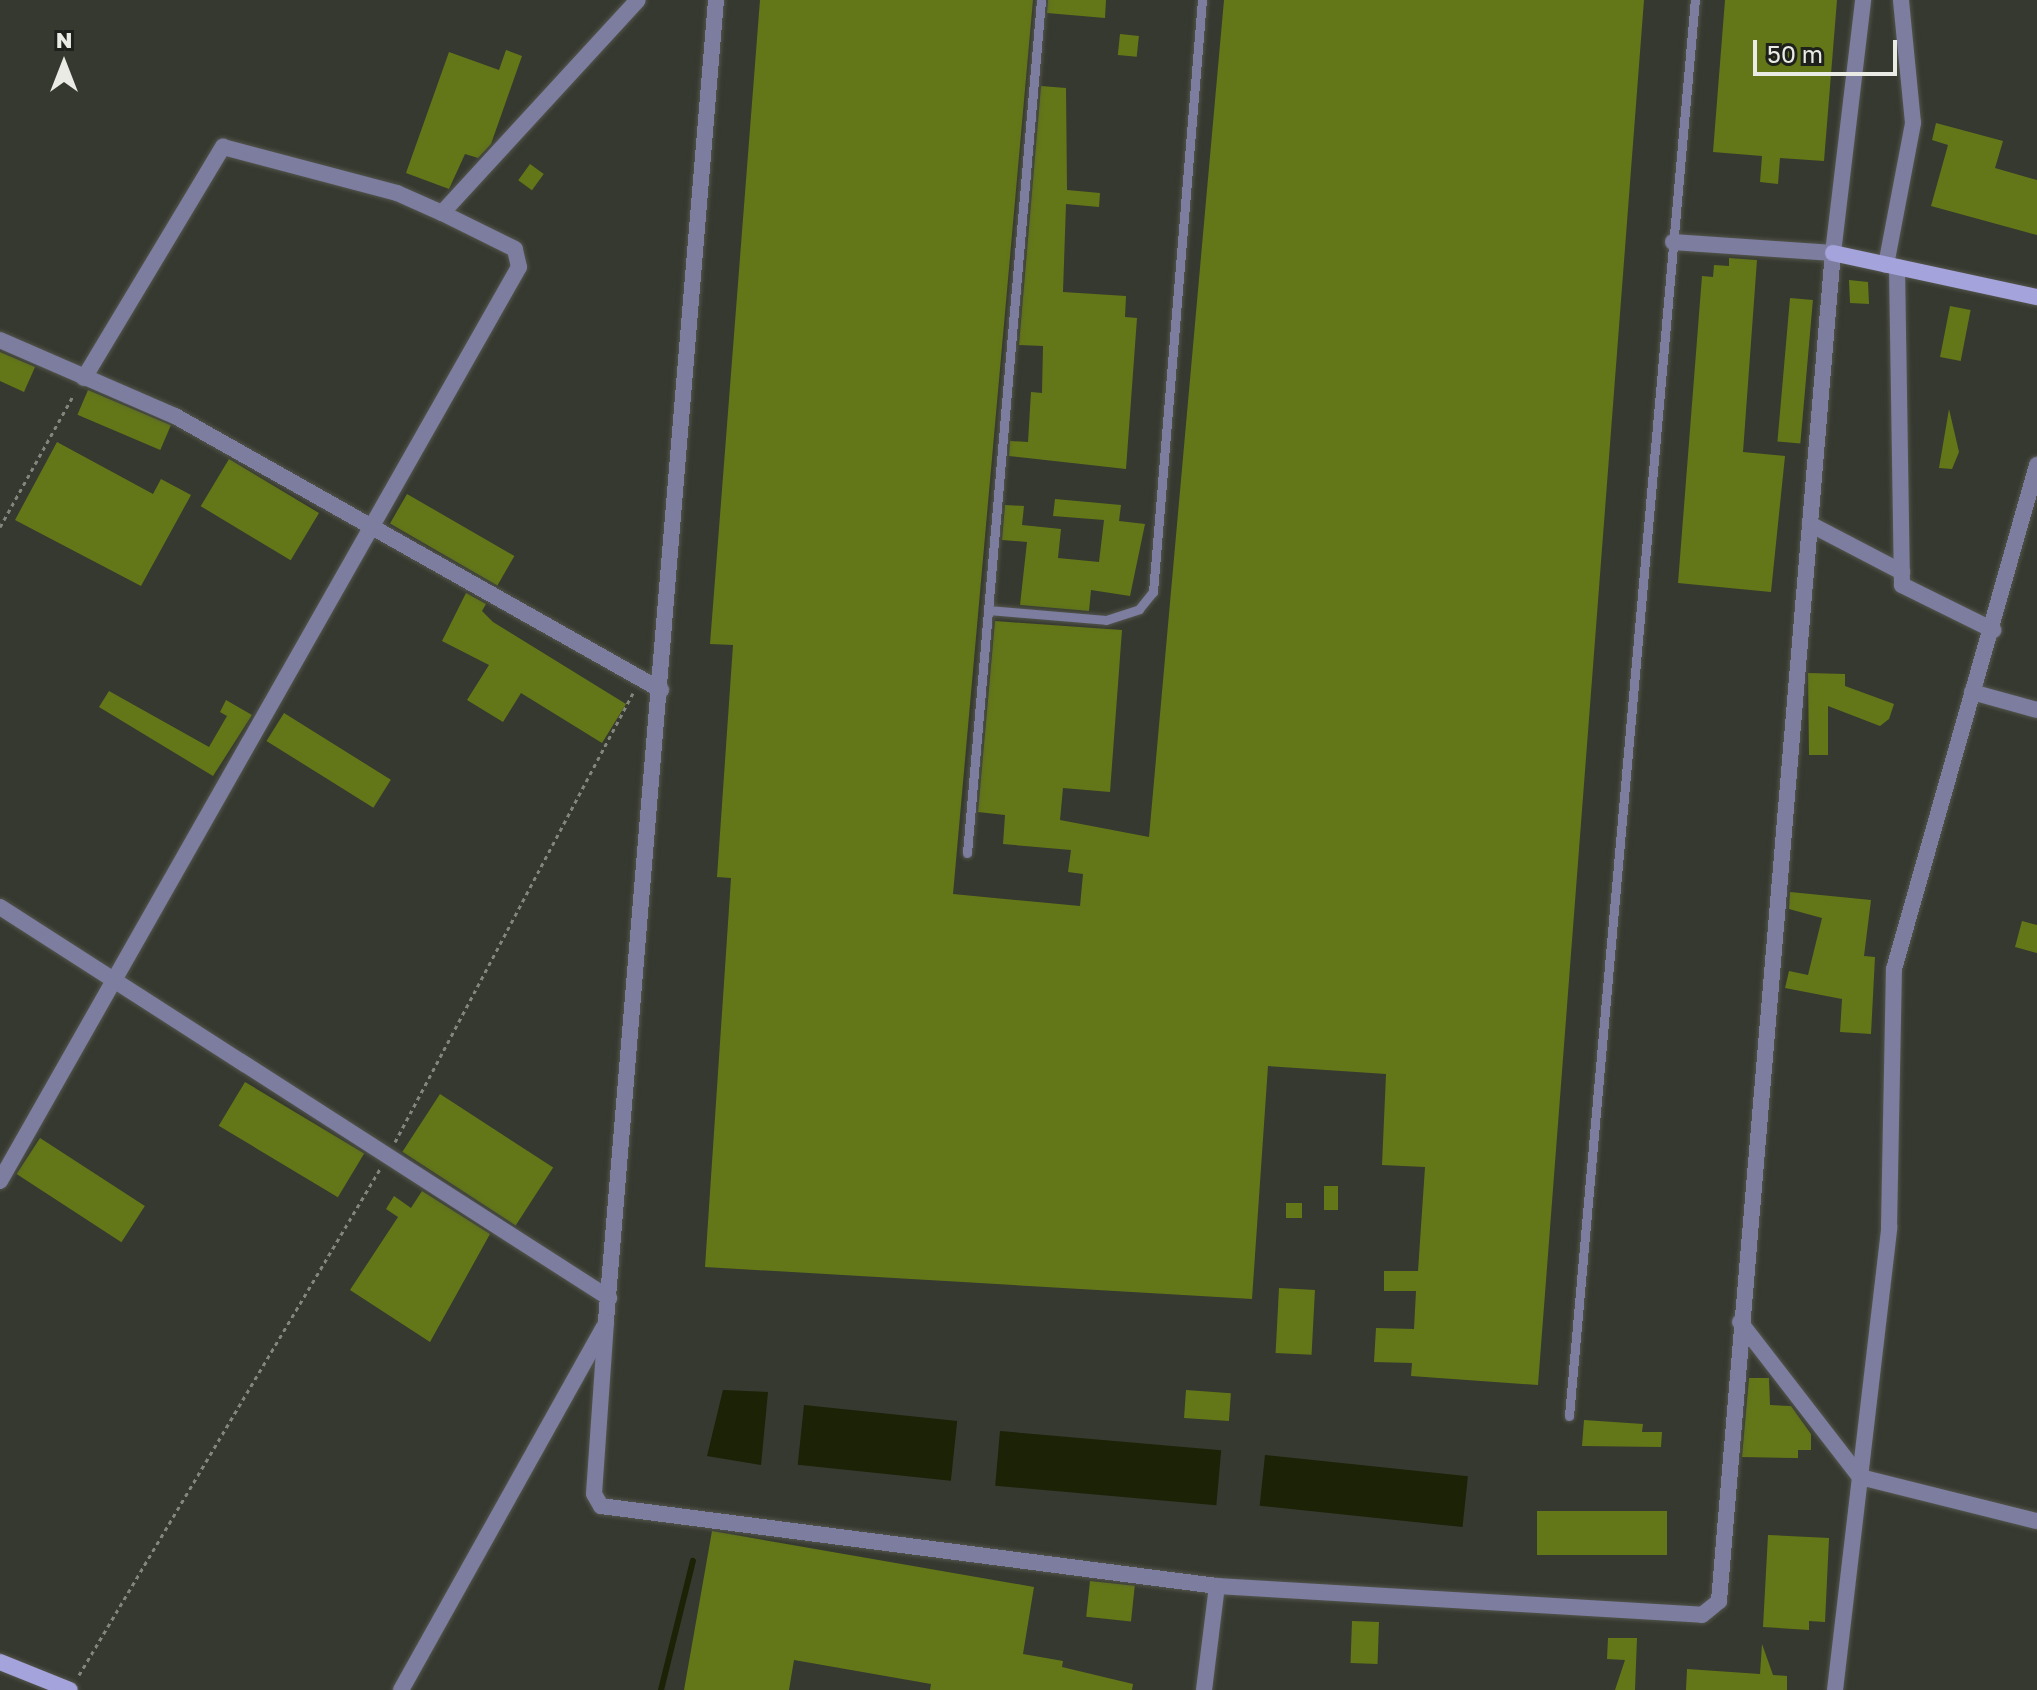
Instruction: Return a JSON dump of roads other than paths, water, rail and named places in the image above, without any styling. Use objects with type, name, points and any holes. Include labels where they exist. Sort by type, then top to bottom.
[{"type":"street","points":[[442,213],[638,0]]},
{"type":"street","points":[[716,0],[661,690],[606,1322],[594,1494],[601,1506],[1217,1586],[1702,1615],[1719,1601],[1740,1322],[1833,253],[1863,0]]},
{"type":"street","points":[[1901,0],[1913,123],[1892,266],[1902,585],[1993,630]]},
{"type":"street","points":[[0,1181],[117,980],[519,267],[515,249],[397,193],[223,147],[84,378]]},
{"type":"street","points":[[1673,242],[1833,253],[2037,297]]},
{"type":"street","points":[[0,340],[175,416],[371,530],[661,690]]},
{"type":"street","points":[[1835,1690],[1836,1627],[1860,1477],[1889,1227],[1894,969],[1972,692],[1993,630],[2037,465]]},
{"type":"street","points":[[1810,524],[1902,572]]},
{"type":"street","points":[[1972,692],[2037,710]]},
{"type":"street","points":[[0,907],[117,980],[386,1158],[609,1298]]},
{"type":"street","points":[[401,1690],[606,1322]]},
{"type":"street","points":[[1740,1322],[1860,1477],[2037,1521]]},
{"type":"street","points":[[1204,1690],[1217,1586]]},
{"type":"street","points":[[0,1662],[70,1690]]},
{"type":"lane","points":[[967,853],[1041,0]]},
{"type":"lane","points":[[988,610],[1106,620],[1139,609],[1153,592],[1202,0]]},
{"type":"lane","points":[[1569,1416],[1695,0]]},
{"type":"waterway","points":[[661,1690],[693,1561]]}]
